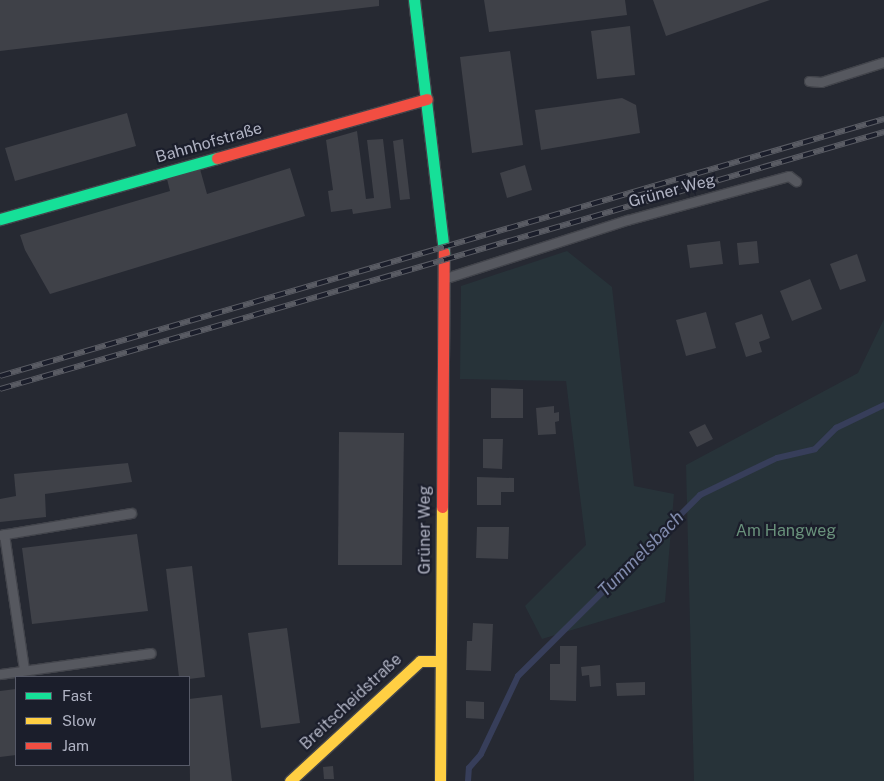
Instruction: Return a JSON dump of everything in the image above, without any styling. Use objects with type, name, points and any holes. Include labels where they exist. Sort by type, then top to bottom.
[{"type":"street","name":"Grüner Weg","points":[[414,0],[444,247],[440,781]]},
{"type":"street","name":"Bahnhofstraße","points":[[0,218],[427,98]]},
{"type":"street","name":"Breitscheidstraße","points":[[290,781],[420,661],[440,661]]},
{"type":"lane","points":[[809,81],[820,82],[884,62]]},
{"type":"lane","name":"Grüner Weg","points":[[443,279],[627,220],[789,176],[796,181]]},
{"type":"lane","points":[[24,670],[2,534],[132,513]]},
{"type":"lane","points":[[0,674],[151,653]]},
{"type":"green space","points":[[567,251],[612,287],[634,486],[674,494],[665,602],[542,639],[525,606],[586,545],[566,381],[460,379],[461,286]]},
{"type":"green space","name":"Am Hangweg","points":[[884,319],[884,781],[694,781],[686,465],[858,373]]},
{"type":"building","points":[[0,0],[379,0],[379,6],[0,51]]},
{"type":"building","points":[[484,0],[625,0],[627,15],[489,32]]},
{"type":"building","points":[[653,0],[770,0],[666,36]]},
{"type":"building","points":[[630,26],[635,75],[597,79],[591,31]]},
{"type":"building","points":[[510,51],[523,145],[472,153],[460,57]]},
{"type":"building","points":[[622,98],[636,105],[640,133],[541,150],[535,110]]},
{"type":"building","points":[[127,113],[136,146],[15,181],[5,148]]},
{"type":"building","points":[[357,131],[366,199],[374,198],[367,140],[383,139],[391,208],[353,214],[352,209],[331,212],[328,191],[333,190],[326,140]]},
{"type":"building","points":[[403,139],[410,199],[400,200],[393,141]]},
{"type":"building","points":[[525,165],[532,190],[507,198],[500,173]]},
{"type":"building","points":[[290,168],[305,216],[50,294],[25,250],[20,235],[170,191],[167,179],[200,169],[207,194]]},
{"type":"building","points":[[720,241],[723,264],[690,268],[687,245]]},
{"type":"building","points":[[757,241],[759,263],[739,265],[737,243]]},
{"type":"building","points":[[857,254],[866,281],[840,290],[830,264]]},
{"type":"building","points":[[810,279],[822,309],[792,321],[780,291]]},
{"type":"building","points":[[706,312],[716,348],[686,356],[676,320]]},
{"type":"building","points":[[762,314],[770,338],[759,342],[762,352],[746,357],[735,323]]},
{"type":"building","points":[[491,388],[523,389],[523,418],[491,418]]},
{"type":"building","points":[[554,406],[554,413],[559,412],[559,421],[555,422],[556,434],[538,435],[536,408]]},
{"type":"building","points":[[705,424],[713,439],[697,447],[689,432]]},
{"type":"building","points":[[339,432],[404,433],[402,565],[338,565]]},
{"type":"building","points":[[483,439],[503,439],[502,469],[483,468]]},
{"type":"building","points":[[128,463],[132,482],[45,494],[46,517],[0,522],[0,499],[16,496],[14,474]]},
{"type":"building","points":[[477,477],[514,478],[514,492],[501,492],[501,505],[477,505]]},
{"type":"building","points":[[477,527],[509,527],[508,559],[476,558]]},
{"type":"building","points":[[137,534],[148,611],[32,624],[22,548]]},
{"type":"building","points":[[192,566],[205,677],[190,679],[190,676],[179,676],[166,569]]},
{"type":"building","points":[[473,623],[493,624],[491,671],[466,670],[467,641],[472,641]]},
{"type":"building","points":[[287,628],[300,723],[261,728],[248,633]]},
{"type":"building","points":[[560,646],[577,646],[576,701],[550,700],[550,664],[560,664]]},
{"type":"building","points":[[600,665],[601,686],[590,687],[589,675],[582,676],[581,667]]},
{"type":"building","points":[[645,682],[645,695],[617,696],[616,683]]},
{"type":"building","points":[[15,689],[15,755],[0,757],[0,691]]},
{"type":"building","points":[[222,695],[232,781],[190,781],[190,699]]},
{"type":"building","points":[[466,701],[484,702],[484,719],[466,718]]},
{"type":"building","points":[[333,766],[334,779],[324,779],[323,767]]},
{"type":"waterway","name":"Tummelsbach","points":[[468,781],[469,768],[481,754],[518,676],[700,495],[777,458],[815,449],[836,428],[884,405]]},
{"type":"railway","points":[[0,376],[884,119]]},
{"type":"railway","points":[[0,389],[884,132]]},
{"type":"traffic: fast","points":[[414,0],[444,252]]},
{"type":"traffic: fast","points":[[0,219],[217,158]]},
{"type":"traffic: slow","points":[[440,781],[442,507]]},
{"type":"traffic: slow","points":[[290,781],[420,661],[440,661]]},
{"type":"traffic: jam","points":[[217,158],[427,99]]},
{"type":"traffic: jam","points":[[442,507],[444,252]]}]
